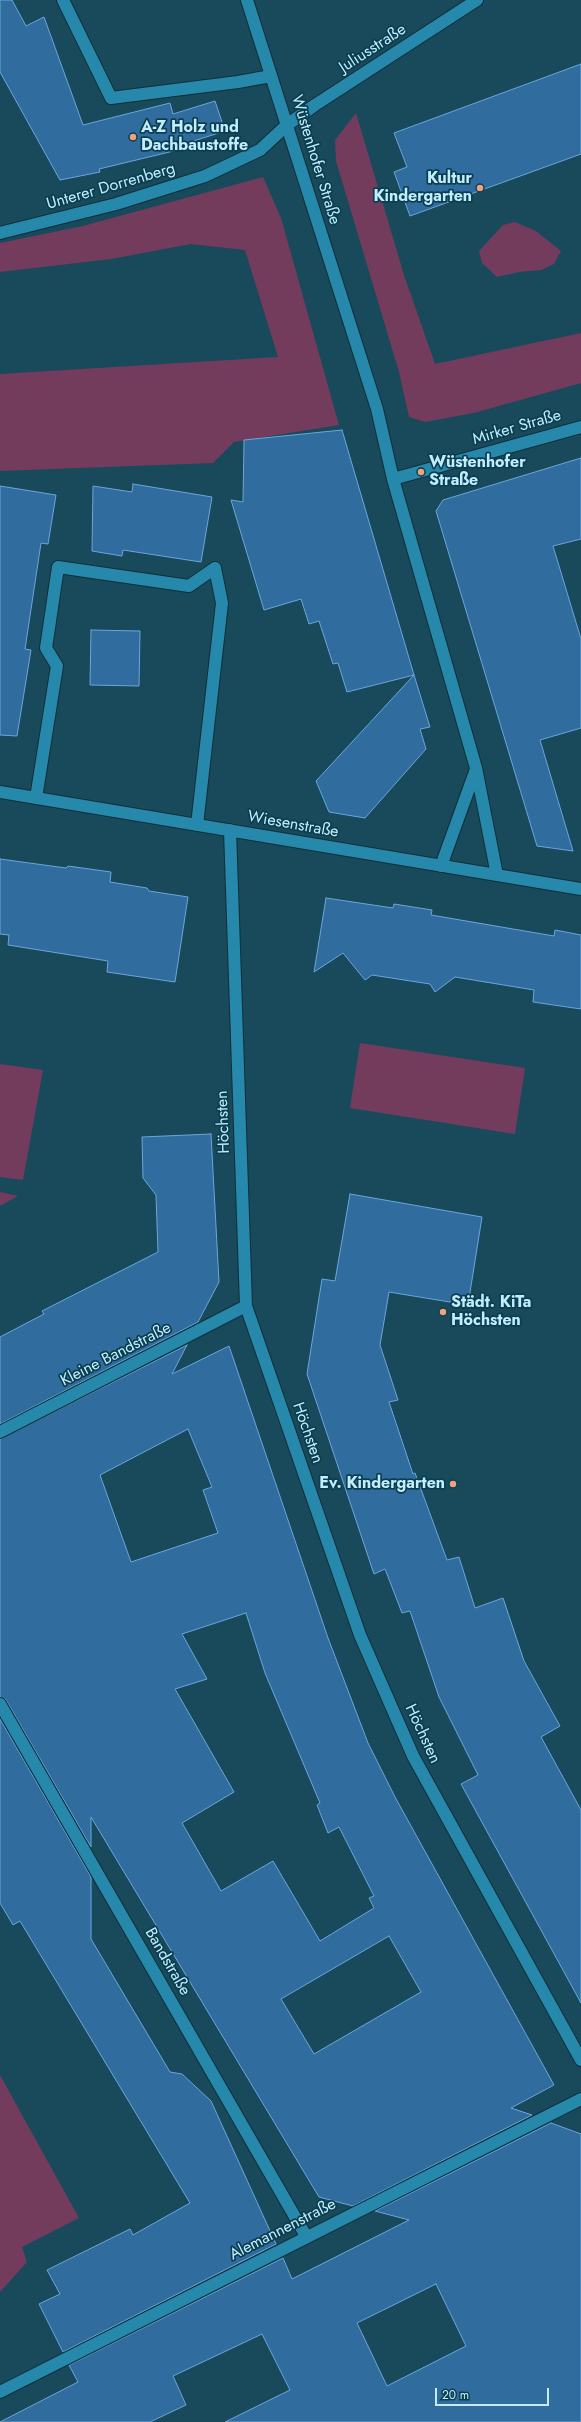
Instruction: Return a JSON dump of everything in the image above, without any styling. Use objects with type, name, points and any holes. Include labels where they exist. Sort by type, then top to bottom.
[{"type":"street","points":[[63,0],[111,98],[238,82],[271,76]]},
{"type":"street","name":"Wüstenhofer Straße","points":[[247,0],[378,409],[393,479],[476,768],[497,874]]},
{"type":"street","name":"Juliusstraße","points":[[287,125],[477,0]]},
{"type":"street","name":"Unterer Dorrenberg","points":[[0,233],[116,204],[205,176],[260,150],[287,125]]},
{"type":"street","name":"Mirker Straße","points":[[393,479],[581,427]]},
{"type":"street","points":[[36,798],[57,666],[46,648],[58,567],[189,586],[215,568],[222,603],[198,825]]},
{"type":"street","points":[[441,866],[476,768]]},
{"type":"street","name":"Wiesenstraße","points":[[0,792],[581,888]]},
{"type":"street","name":"Höchsten","points":[[230,830],[246,1306],[360,1635],[413,1756],[581,2060]]},
{"type":"street","name":"Kleine Bandstraße","points":[[0,1432],[246,1306]]},
{"type":"street","name":"Bandstraße","points":[[0,1704],[306,2236]]},
{"type":"street","name":"Alemannenstraße","points":[[0,2392],[306,2236],[581,2099]]},
{"type":"shaded area","points":[[356,113],[404,275],[435,364],[581,333],[581,383],[474,413],[425,422],[409,417],[399,372],[336,161],[335,140]]},
{"type":"shaded area","points":[[263,177],[281,218],[339,425],[234,442],[213,463],[0,471],[0,374],[278,357],[245,250],[191,244],[111,259],[0,272],[0,243],[83,226]]},
{"type":"shaded area","points":[[515,222],[536,231],[561,251],[554,264],[541,270],[519,272],[497,277],[482,263],[479,251],[503,225]]},
{"type":"shaded area","points":[[360,1043],[525,1068],[515,1134],[350,1108]]},
{"type":"shaded area","points":[[0,1064],[43,1070],[23,1180],[0,1177]]},
{"type":"shaded area","points":[[0,1192],[18,1196],[0,1206]]},
{"type":"shaded area","points":[[0,2075],[79,2218],[22,2247],[27,2262],[0,2292]]},
{"type":"building","points":[[0,0],[12,0],[26,26],[44,17],[83,125],[170,103],[173,114],[215,101],[225,131],[181,145],[182,149],[99,169],[100,172],[60,180],[0,72]]},
{"type":"building","points":[[581,64],[581,154],[410,216],[394,172],[407,167],[394,133]]},
{"type":"building","points":[[342,430],[414,675],[347,692],[338,663],[333,664],[319,621],[309,624],[301,599],[264,610],[231,500],[243,502],[244,440]]},
{"type":"building","points":[[581,458],[581,539],[553,546],[581,639],[581,728],[540,740],[573,851],[537,846],[436,511],[443,500]]},
{"type":"building","points":[[133,484],[212,497],[201,562],[123,550],[122,556],[92,551],[93,486],[132,492]]},
{"type":"building","points":[[0,486],[56,495],[48,544],[41,543],[25,649],[31,650],[17,736],[0,735]]},
{"type":"building","points":[[91,630],[140,631],[139,686],[90,685]]},
{"type":"building","points":[[414,675],[430,727],[420,729],[426,749],[365,818],[329,812],[316,781]]},
{"type":"building","points":[[0,859],[66,868],[68,866],[111,872],[110,882],[147,888],[149,891],[188,897],[175,982],[107,972],[108,961],[8,945],[9,935],[0,934]]},
{"type":"building","points":[[326,898],[393,908],[394,904],[432,910],[431,915],[554,936],[555,930],[581,935],[581,1009],[533,1002],[534,990],[455,977],[435,992],[430,984],[372,975],[365,980],[343,953],[314,972]]},
{"type":"building","points":[[211,1134],[219,1282],[198,1322],[0,1424],[0,1337],[44,1314],[42,1311],[158,1252],[156,1195],[143,1178],[142,1137]]},
{"type":"building","points":[[350,1194],[482,1217],[468,1305],[389,1292],[380,1345],[398,1400],[389,1402],[413,1474],[415,1473],[447,1560],[459,1557],[475,1608],[503,1598],[524,1661],[560,1726],[541,1737],[581,1810],[581,2003],[461,1784],[478,1775],[439,1697],[410,1611],[402,1613],[385,1569],[374,1574],[307,1374],[322,1279],[335,1281]]},
{"type":"building","points":[[187,1345],[172,1374],[229,1346],[328,1638],[368,1743],[395,1797],[554,2085],[511,2108],[532,2115],[353,2206],[319,2197],[91,1817],[91,1847],[6,1700],[0,1697],[0,1439]],"holes":[[[188,1429],[212,1487],[203,1490],[218,1533],[131,1562],[100,1475]],[[246,1613],[265,1673],[320,1803],[317,1805],[328,1833],[339,1827],[374,1896],[369,1898],[374,1908],[320,1941],[273,1861],[221,1891],[182,1823],[234,1792],[175,1689],[207,1679],[182,1634]],[[389,1936],[421,1992],[314,2054],[281,1999]]]},
{"type":"building","points":[[0,1719],[91,1877],[91,1939],[170,2072],[182,2074],[211,2101],[276,2244],[63,2352],[39,2304],[60,2294],[47,2270],[130,2229],[133,2235],[190,2203],[20,1921],[13,1925],[0,1903]]},
{"type":"building","points":[[551,2123],[581,2134],[581,2422],[225,2422],[290,2390],[262,2334],[173,2376],[186,2405],[150,2422],[0,2422],[78,2382],[69,2365],[283,2258],[292,2279],[409,2220],[375,2211]],"holes":[[[436,2284],[466,2346],[387,2386],[357,2323]]]},
{"type":"place","name":"A-Z Holz und Dachbaustoffe","points":[[133,137]]},
{"type":"place","name":"Kultur Kindergarten","points":[[480,188]]},
{"type":"place","name":"Wüstenhofer Straße","points":[[421,472]]},
{"type":"place","name":"Städt. KiTa Höchsten","points":[[443,1312]]},
{"type":"place","name":"Ev. Kindergarten","points":[[453,1484]]}]
